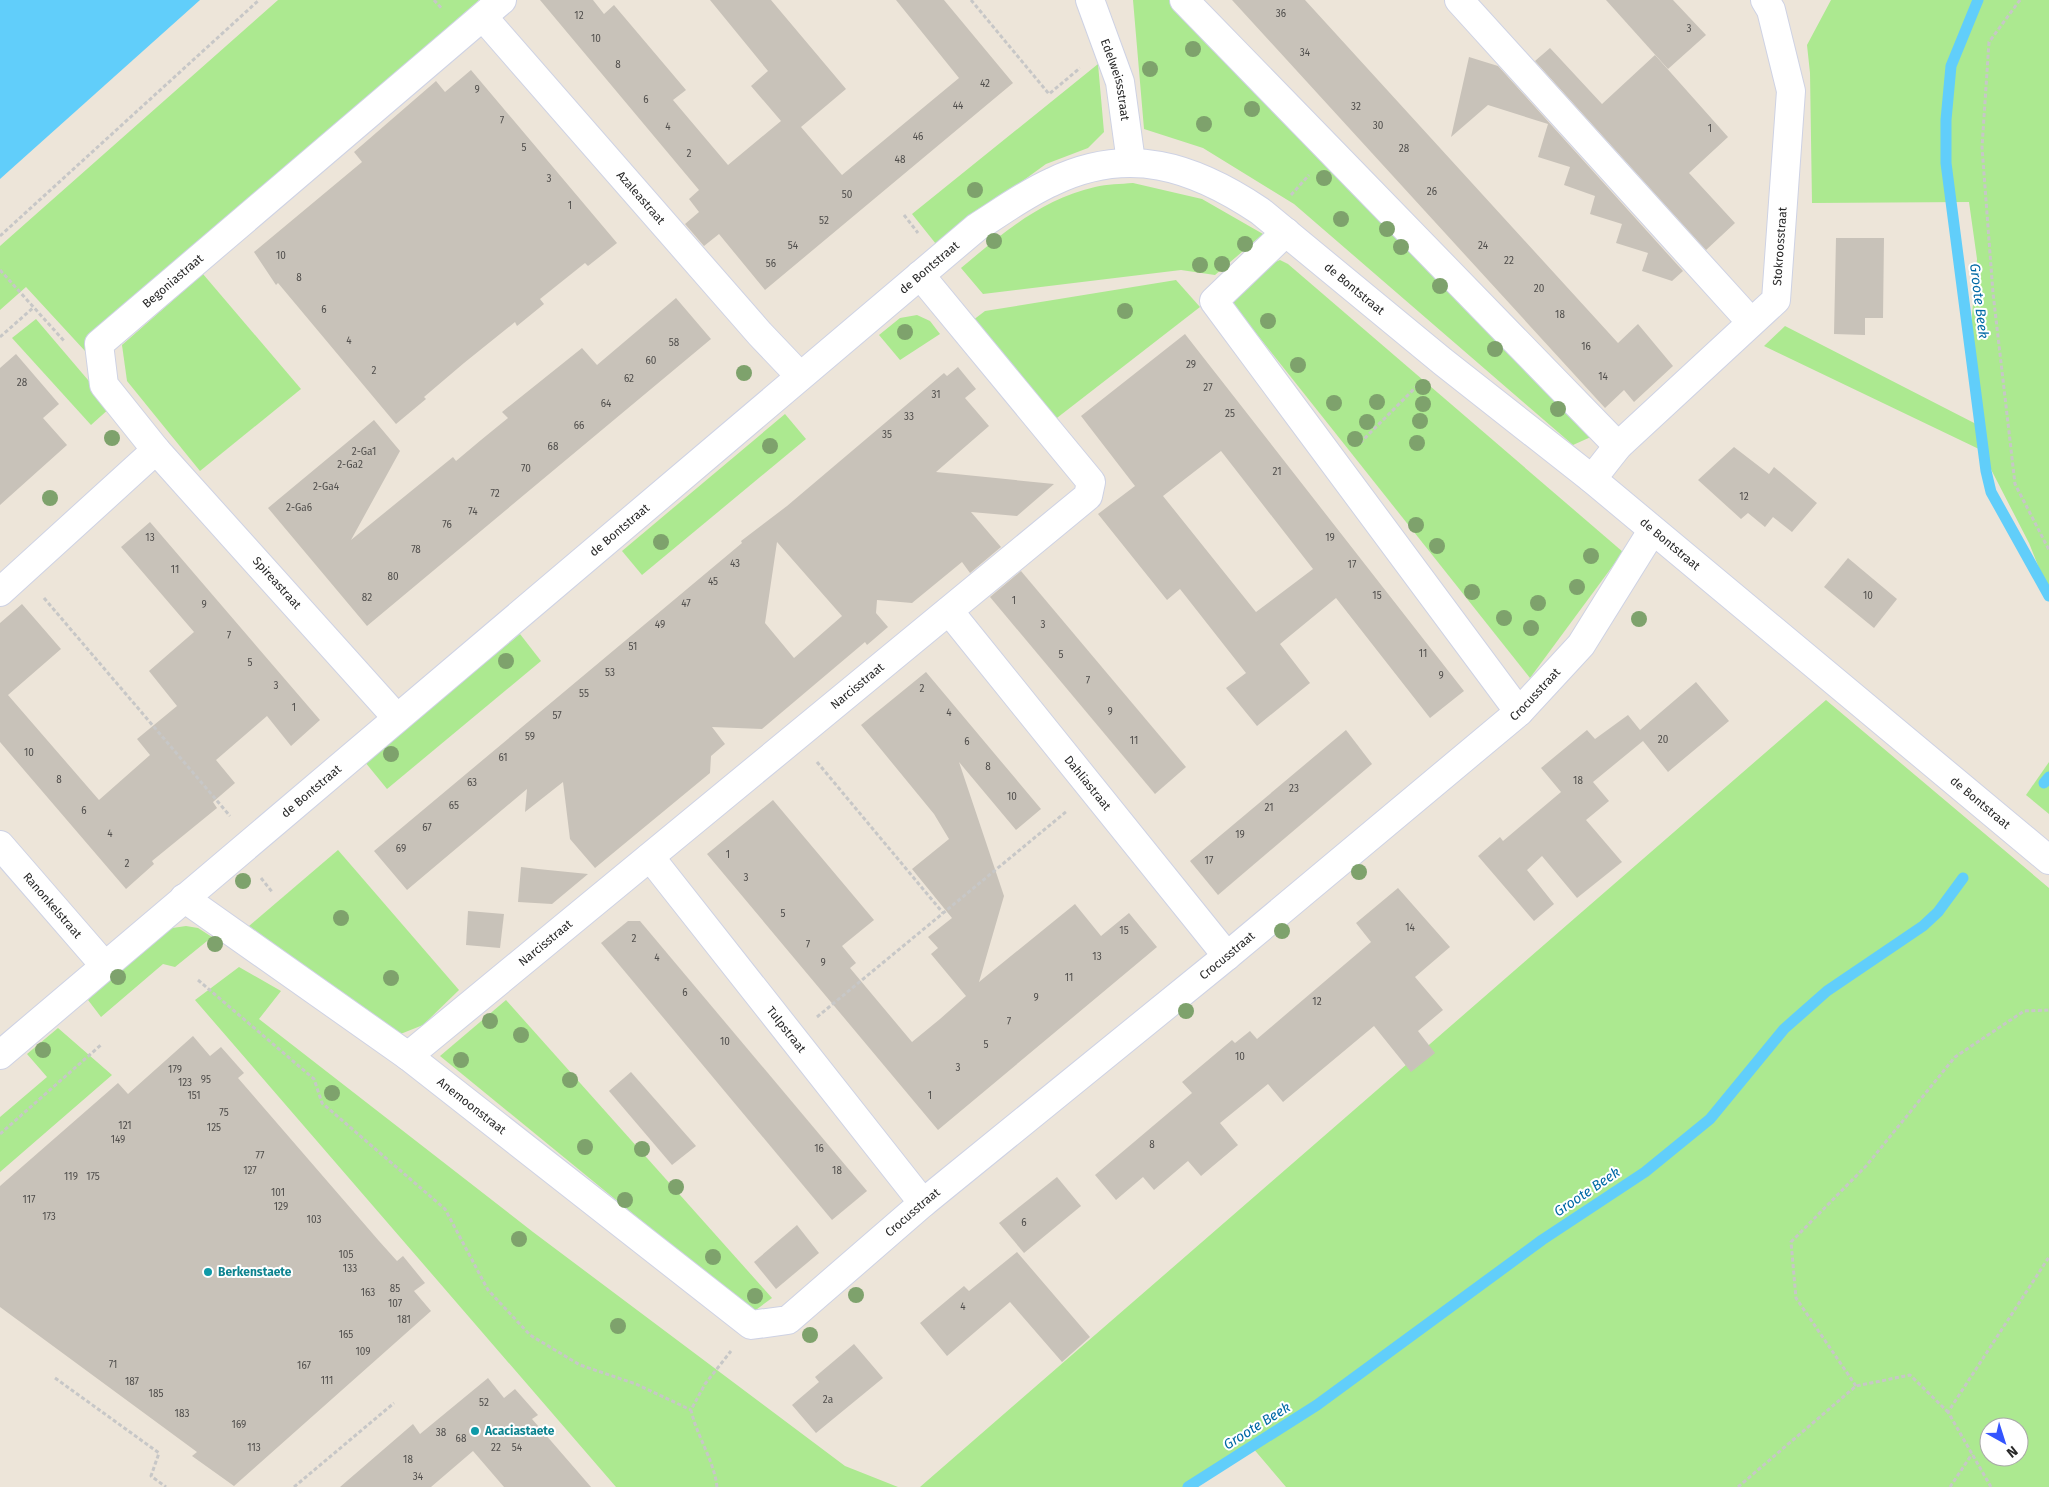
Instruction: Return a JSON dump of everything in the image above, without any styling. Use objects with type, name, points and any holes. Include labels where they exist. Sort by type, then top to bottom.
[{"type":"street","points":[[1184,0],[1618,446]]},
{"type":"street","points":[[1459,0],[1752,322]]},
{"type":"street","name":"Stokroosstraat","points":[[1592,479],[1618,446],[1776,300],[1791,91],[1766,0]]},
{"type":"street","name":"Edelweissstraat","points":[[1092,1],[1120,82],[1131,162]]},
{"type":"street","name":"Azaleastraat","points":[[493,8],[760,334],[800,376]]},
{"type":"street","name":"Begoniastraat","points":[[156,450],[104,385],[99,344],[493,8]]},
{"type":"street","name":"de Bontstraat","points":[[0,1055],[976,227],[1053,181],[1104,165],[1131,162],[1190,172],[1227,189],[1278,226],[1442,361],[1592,479],[1652,531],[2049,860]]},
{"type":"street","points":[[1278,226],[1214,301],[1519,712]]},
{"type":"street","name":"Narcisstraat","points":[[408,1056],[1088,496],[1090,482],[920,275]]},
{"type":"street","points":[[0,592],[156,450]]},
{"type":"street","name":"Spireastraat","points":[[156,450],[397,718]]},
{"type":"street","name":"Crocusstraat","points":[[751,1325],[788,1320],[922,1203],[1227,956],[1519,712],[1582,645],[1652,531]]},
{"type":"street","name":"Dahliastraat","points":[[949,611],[1227,956]]},
{"type":"street","name":"Ranonkelstraat","points":[[0,845],[105,966]]},
{"type":"street","name":"Tulpstraat","points":[[650,857],[922,1203]]},
{"type":"street","name":"Anemoonstraat","points":[[184,898],[408,1056],[751,1325]]},
{"type":"path","points":[[0,236],[259,0]]},
{"type":"path","points":[[971,0],[1049,94],[1107,45]]},
{"type":"path","points":[[2020,0],[1989,42],[1982,147],[1993,293],[2015,484],[2049,550]]},
{"type":"path","points":[[1278,226],[1331,150]]},
{"type":"path","points":[[0,270],[66,343]]},
{"type":"path","points":[[0,337],[34,307]]},
{"type":"path","points":[[1336,467],[1442,361]]},
{"type":"path","points":[[22,572],[250,842]]},
{"type":"path","points":[[796,737],[943,913]]},
{"type":"path","points":[[792,1037],[1093,790]]},
{"type":"path","points":[[198,980],[314,1079],[322,1103],[445,1209],[488,1290],[530,1335],[580,1364],[636,1384],[690,1410]]},
{"type":"path","points":[[1856,1386],[1796,1298],[1791,1242],[1866,1166],[1955,1056],[2024,1011],[2049,1010]]},
{"type":"path","points":[[0,1134],[102,1044]]},
{"type":"path","points":[[1948,1412],[2049,1257]]},
{"type":"path","points":[[717,1487],[715,1469],[696,1432],[690,1410],[705,1384],[751,1325]]},
{"type":"path","points":[[1738,1487],[1856,1386],[1910,1375],[1948,1412],[1991,1487]]},
{"type":"path","points":[[55,1378],[159,1453],[151,1476],[166,1487]]},
{"type":"path","points":[[294,1487],[394,1403]]},
{"type":"path","points":[[1950,1487],[1972,1454]]},
{"type":"green space","points":[[278,0],[479,0],[130,305],[97,364],[26,287],[0,310],[0,246]]},
{"type":"green space","points":[[1133,0],[1170,0],[1185,6],[1593,436],[1573,445],[1294,204],[1203,148],[1144,129]]},
{"type":"green space","points":[[1831,0],[2049,0],[2049,593],[2029,543],[1981,450],[1764,346],[1785,326],[1980,426],[1978,384],[1971,326],[1977,259],[1969,202],[1812,203],[1810,73],[1807,45]]},
{"type":"green space","points":[[1098,64],[1104,132],[1088,148],[1046,164],[936,244],[912,214]]},
{"type":"green space","points":[[1133,183],[1202,199],[1263,234],[1215,275],[1181,270],[983,294],[961,268],[1007,230],[1057,200],[1095,187]]},
{"type":"green space","points":[[1280,260],[1288,264],[1623,552],[1530,678],[1232,303],[1236,287],[1262,268]]},
{"type":"green space","points":[[203,274],[301,389],[200,471],[127,381],[122,345]]},
{"type":"green space","points":[[1176,280],[1200,307],[1053,421],[968,324],[985,311]]},
{"type":"green space","points":[[917,315],[930,321],[940,334],[900,360],[879,335],[900,318]]},
{"type":"green space","points":[[36,319],[111,407],[91,425],[12,338]]},
{"type":"green space","points":[[785,414],[806,439],[642,575],[622,551]]},
{"type":"green space","points":[[520,634],[541,661],[387,789],[365,762]]},
{"type":"green space","points":[[1826,700],[2049,888],[2049,1487],[1286,1487],[1252,1447],[1203,1472],[1184,1487],[920,1487]]},
{"type":"green space","points":[[2049,762],[2049,814],[2026,795]]},
{"type":"green space","points":[[338,850],[459,990],[423,1025],[398,1035],[249,926]]},
{"type":"green space","points":[[186,926],[198,928],[212,937],[175,967],[163,964],[101,1017],[88,1000],[166,929]]},
{"type":"green space","points":[[239,967],[281,991],[259,1019],[533,1232],[845,1466],[898,1487],[616,1487],[195,1000]]},
{"type":"green space","points":[[506,1000],[772,1298],[753,1312],[440,1056]]},
{"type":"green space","points":[[58,1028],[112,1075],[0,1172],[0,1117],[47,1077],[27,1054]]},
{"type":"water","points":[[0,0],[200,0],[0,179]]},
{"type":"building","points":[[540,0],[593,0],[604,14],[614,5],[686,90],[673,100],[728,165],[781,121],[751,86],[768,71],[710,0],[771,0],[846,89],[801,127],[842,175],[959,78],[896,0],[944,0],[1013,83],[765,290],[719,234],[704,246],[685,224],[699,212],[689,199],[699,190]]},
{"type":"building","points":[[1232,0],[1305,0],[1618,343],[1638,324],[1673,366],[1634,402],[1624,390],[1605,408]]},
{"type":"building","points":[[1606,0],[1673,0],[1706,35],[1668,69]]},
{"type":"building","points":[[1550,48],[1602,104],[1655,55],[1728,137],[1689,173],[1735,223],[1706,250],[1535,61]]},
{"type":"building","points":[[1469,57],[1498,66],[1683,271],[1672,281],[1642,271],[1648,253],[1616,243],[1622,224],[1590,214],[1595,196],[1564,185],[1570,167],[1538,157],[1548,124],[1488,105],[1451,137]]},
{"type":"building","points":[[471,70],[617,243],[588,266],[585,263],[540,299],[544,304],[517,326],[515,322],[464,363],[396,424],[278,283],[276,285],[254,252],[362,162],[354,152],[436,81],[445,92]]},
{"type":"building","points":[[1836,238],[1884,238],[1883,318],[1865,318],[1865,335],[1834,334]]},
{"type":"building","points":[[676,298],[711,339],[367,626],[268,508],[374,420],[400,451],[351,540],[453,457],[456,461],[508,418],[502,412],[582,348],[597,365]]},
{"type":"building","points":[[1185,334],[1464,691],[1430,718],[1336,598],[1280,644],[1310,683],[1257,726],[1226,688],[1246,673],[1180,589],[1167,600],[1098,514],[1135,486],[1081,416]],"holes":[[[1221,451],[1313,569],[1256,612],[1163,496]]]},
{"type":"building","points":[[16,354],[59,404],[43,418],[67,445],[0,505],[0,368]]},
{"type":"building","points":[[958,367],[976,389],[965,398],[989,426],[936,472],[1054,484],[1017,516],[971,512],[1001,547],[970,573],[962,562],[912,603],[877,600],[876,613],[888,627],[867,645],[865,642],[762,729],[712,727],[725,744],[711,756],[710,773],[595,868],[570,839],[563,782],[525,812],[527,789],[407,890],[374,851],[742,543],[741,541],[787,506],[944,373],[947,376]],"holes":[[[777,542],[842,616],[794,658],[765,623]]]},
{"type":"building","points":[[1734,447],[1769,474],[1774,467],[1817,503],[1792,532],[1773,517],[1765,527],[1748,513],[1741,519],[1698,480]]},
{"type":"building","points":[[150,522],[320,720],[291,746],[267,716],[216,760],[235,783],[213,802],[217,808],[152,861],[154,864],[126,889],[0,742],[0,623],[22,604],[61,649],[8,695],[99,800],[150,755],[137,739],[177,706],[149,671],[194,632],[121,547]]},
{"type":"building","points":[[1848,558],[1897,599],[1874,628],[1824,587]]},
{"type":"building","points":[[1021,571],[1186,767],[1155,794],[990,597]]},
{"type":"building","points":[[926,672],[1041,809],[1016,830],[959,762],[1004,896],[979,982],[1075,904],[1101,936],[1129,913],[1157,947],[938,1130],[707,854],[773,800],[874,920],[842,946],[856,963],[850,968],[912,1042],[940,1019],[966,996],[931,954],[938,948],[928,937],[952,918],[912,869],[949,839],[934,814],[861,725]]},
{"type":"building","points":[[1696,682],[1729,721],[1668,772],[1643,741],[1593,782],[1609,801],[1586,820],[1622,862],[1577,898],[1542,856],[1527,870],[1554,904],[1534,921],[1478,856],[1500,837],[1503,841],[1561,792],[1541,768],[1587,730],[1595,739],[1628,715],[1640,730]]},
{"type":"building","points":[[1346,730],[1372,764],[1218,895],[1190,861]]},
{"type":"building","points":[[521,867],[588,874],[552,904],[518,902]]},
{"type":"building","points":[[1398,888],[1450,947],[1415,977],[1443,1010],[1418,1031],[1435,1053],[1411,1072],[1374,1026],[1283,1102],[1268,1084],[1220,1123],[1238,1145],[1201,1176],[1188,1161],[1154,1190],[1143,1177],[1116,1200],[1095,1175],[1192,1093],[1182,1082],[1232,1040],[1235,1043],[1250,1031],[1257,1039],[1371,942],[1356,923]]},
{"type":"building","points":[[468,911],[504,914],[500,948],[466,945]]},
{"type":"building","points":[[628,921],[640,921],[867,1191],[832,1220],[601,943]]},
{"type":"building","name":"Berkenstaete","points":[[193,1036],[210,1056],[221,1047],[244,1073],[238,1078],[379,1241],[397,1261],[403,1256],[425,1283],[414,1291],[431,1311],[234,1486],[192,1456],[197,1452],[0,1307],[0,1186],[118,1083],[128,1094]]},
{"type":"building","points":[[631,1072],[696,1146],[672,1165],[609,1091]]},
{"type":"building","points":[[1057,1177],[1081,1206],[1024,1253],[999,1223]]},
{"type":"building","points":[[797,1225],[819,1253],[776,1289],[754,1262]]},
{"type":"building","points":[[1017,1252],[1090,1337],[1062,1362],[1010,1302],[947,1356],[920,1323],[964,1286],[969,1291]]},
{"type":"building","points":[[854,1344],[883,1378],[816,1433],[792,1405],[819,1382],[815,1377]]},
{"type":"building","name":"Acaciastaete","points":[[488,1378],[504,1398],[515,1389],[538,1415],[532,1419],[591,1487],[504,1487],[473,1451],[431,1487],[340,1487],[413,1424],[420,1434]]},
{"type":"waterway","name":"Groote Beek","points":[[1978,0],[1951,66],[1946,120],[1946,163],[1986,471],[1991,492],[2049,596]]},
{"type":"waterway","name":"Groote Beek","points":[[2044,783],[2049,777]]},
{"type":"waterway","name":"Groote Beek","points":[[1188,1487],[1317,1405],[1542,1240],[1645,1172],[1710,1119],[1784,1029],[1827,991],[1923,926],[1938,912],[1963,878]]},
{"type":"place","name":"Berkenstaete","points":[[208,1272]]},
{"type":"place","name":"Acaciastaete","points":[[475,1431]]}]
